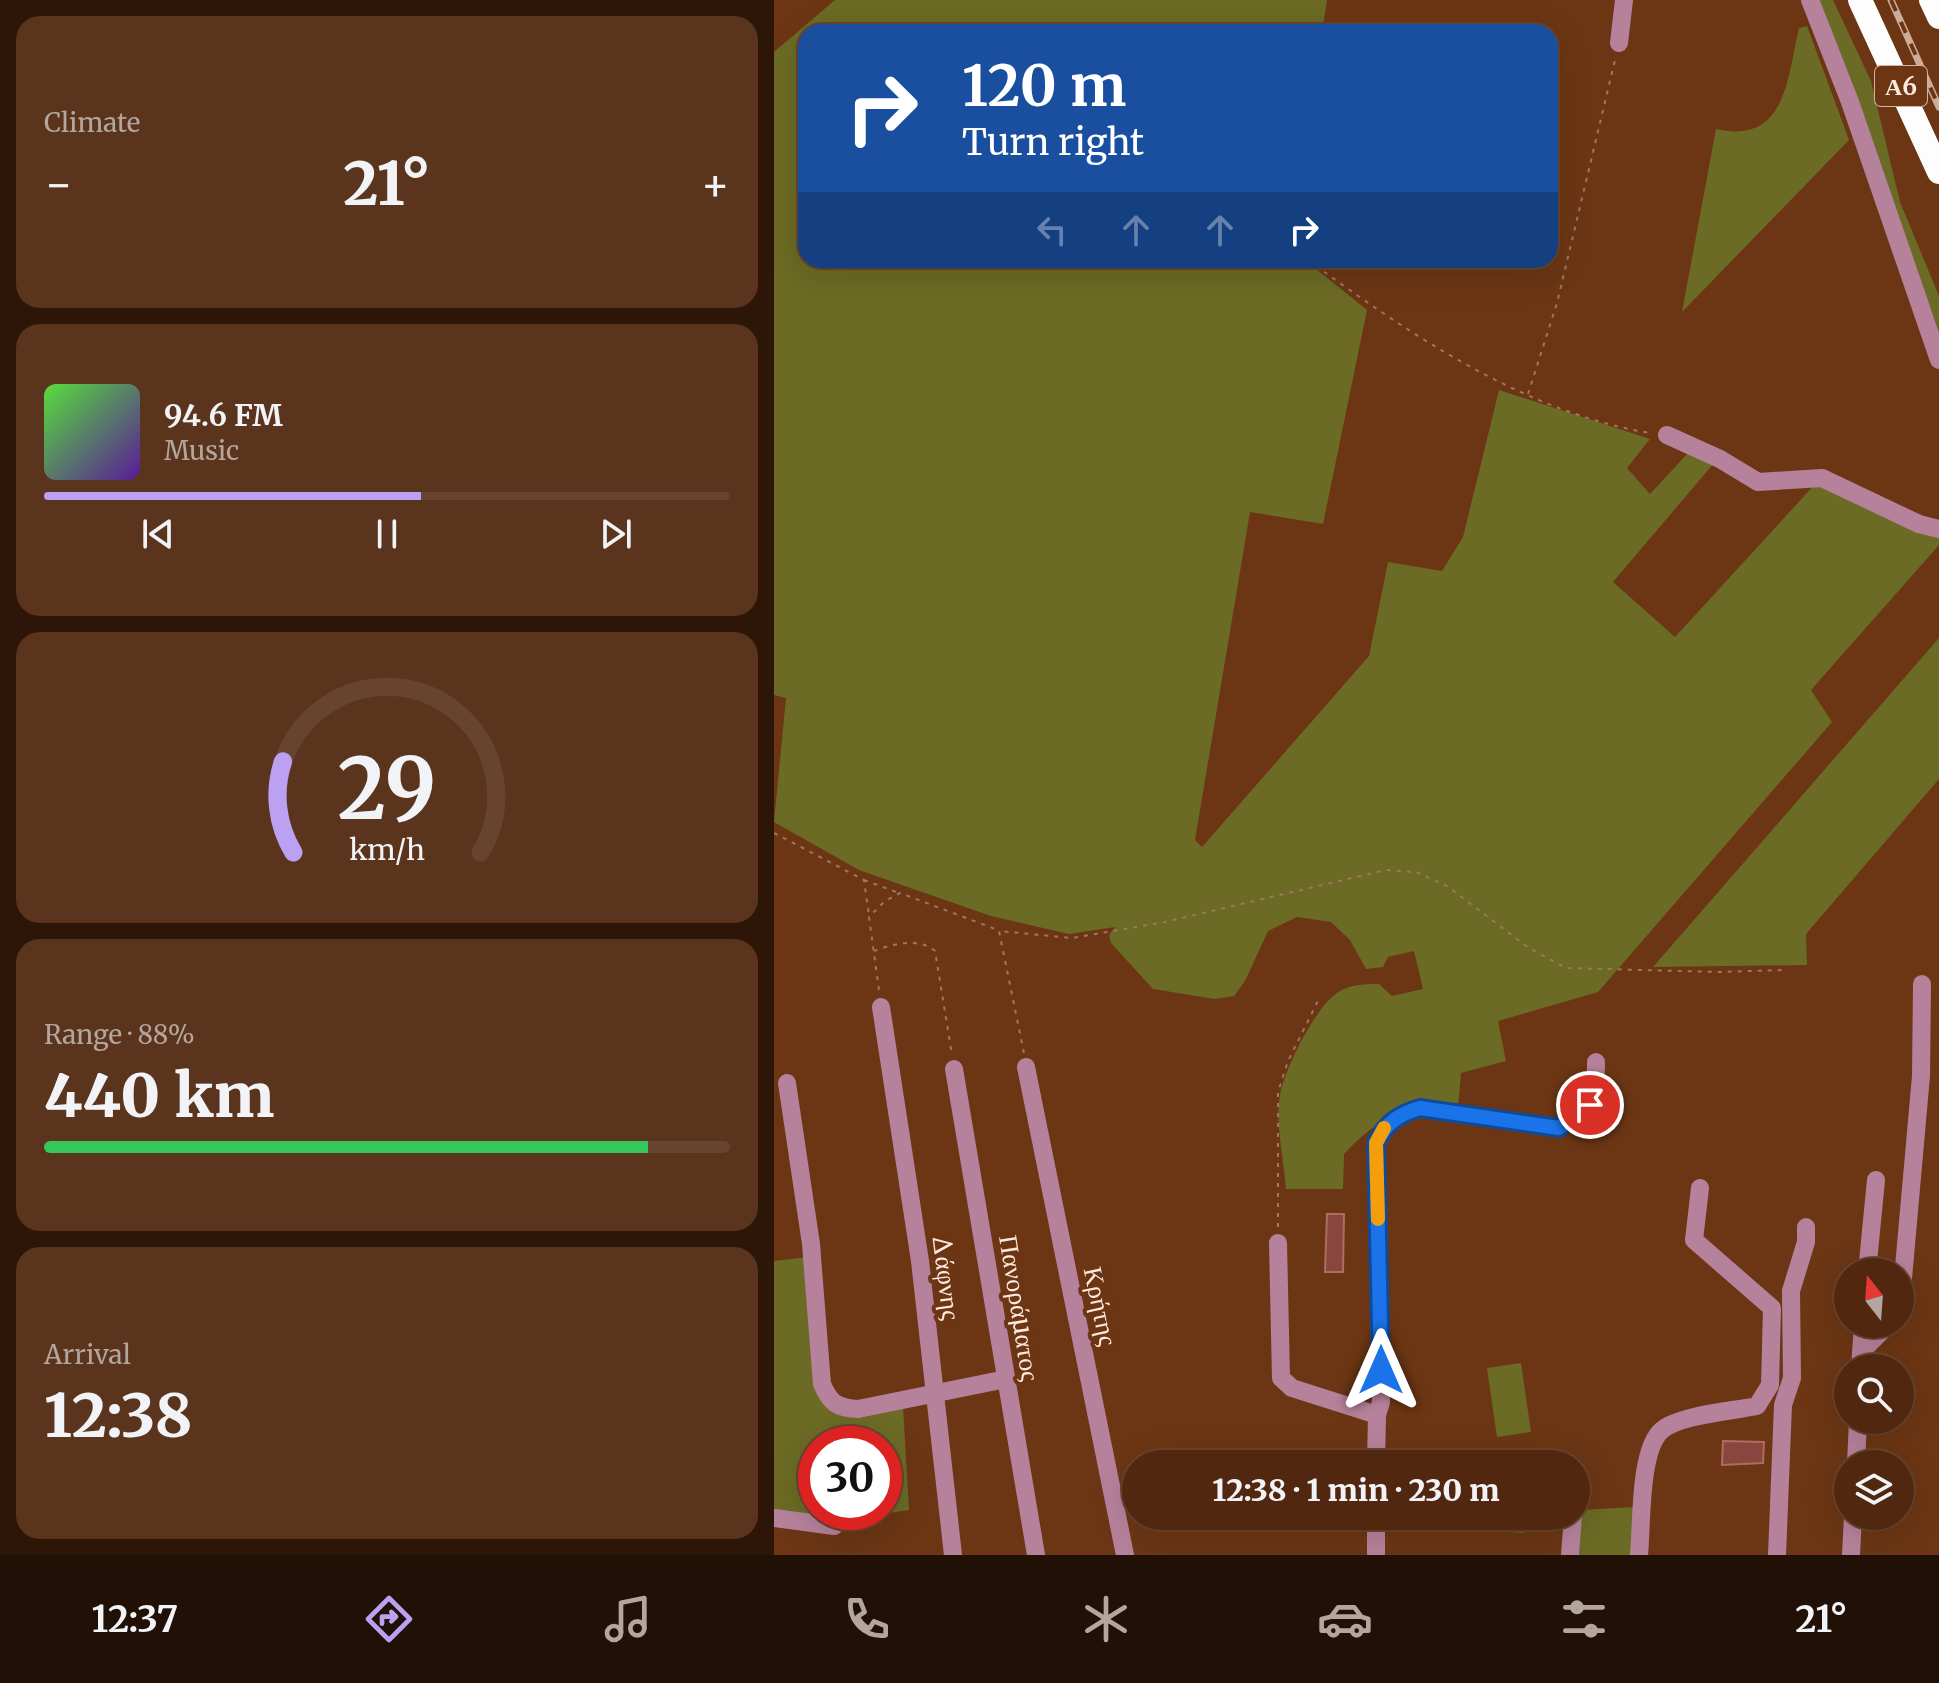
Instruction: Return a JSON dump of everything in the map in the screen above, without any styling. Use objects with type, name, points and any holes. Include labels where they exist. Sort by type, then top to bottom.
[{"type":"highway","name":"Α6","points":[[1860,0],[1939,172]]},
{"type":"highway","points":[[1931,0],[1939,17]]},
{"type":"street","points":[[1619,43],[1624,0]]},
{"type":"street","points":[[1810,0],[1850,102],[1939,360]]},
{"type":"street","points":[[1667,435],[1720,459],[1758,482],[1822,478],[1919,524],[1939,529]]},
{"type":"street","points":[[1905,1258],[1921,1076],[1922,984]]},
{"type":"street","name":"Δάφνης","points":[[881,1007],[905,1155],[936,1393],[953,1555]]},
{"type":"street","points":[[1376,1450],[1377,1415],[1381,1402],[1376,1143],[1383,1129],[1402,1113],[1420,1108],[1559,1128],[1590,1105],[1596,1093],[1596,1062]]},
{"type":"street","name":"Κρήτης","points":[[1026,1067],[1125,1555]]},
{"type":"street","name":"Πανοράματος","points":[[954,1069],[1036,1555]]},
{"type":"street","points":[[787,1083],[811,1244],[822,1384],[829,1400],[840,1408],[858,1409],[1006,1379]]},
{"type":"street","points":[[1868,1258],[1876,1180]]},
{"type":"street","points":[[1639,1555],[1648,1447],[1662,1429],[1757,1406],[1770,1385],[1772,1308],[1694,1240],[1700,1188]]},
{"type":"street","points":[[1777,1555],[1783,1405],[1792,1378],[1791,1291],[1806,1242],[1806,1227]]},
{"type":"street","points":[[1278,1243],[1281,1378],[1292,1388],[1377,1415]]},
{"type":"street","points":[[1866,1354],[1878,1338]]},
{"type":"street","points":[[774,1518],[798,1521]]},
{"type":"street","points":[[1376,1530],[1376,1555]]},
{"type":"street","points":[[1570,1555],[1572,1530]]},
{"type":"street","points":[[1851,1555],[1852,1530]]},
{"type":"path","points":[[1528,394],[1557,303],[1619,43]]},
{"type":"path","points":[[1319,268],[1369,304],[1473,368],[1528,394],[1586,416],[1646,433],[1667,435]]},
{"type":"path","points":[[774,833],[864,880],[999,931],[1072,938],[1165,922],[1386,870],[1416,872],[1447,886],[1529,948],[1566,968],[1718,972],[1784,970]]},
{"type":"path","points":[[864,880],[881,1007]]},
{"type":"path","points":[[869,917],[885,901],[900,893]]},
{"type":"path","points":[[999,931],[1026,1067]]},
{"type":"path","points":[[872,951],[893,944],[920,943],[935,951],[954,1069]]},
{"type":"path","points":[[1278,1243],[1278,1092],[1288,1061],[1318,1001]]},
{"type":"shaded area","points":[[835,0],[1327,0],[1323,24],[807,24]]},
{"type":"shaded area","points":[[1816,0],[1833,0],[1871,81],[1900,202],[1939,296],[1939,331]]},
{"type":"shaded area","points":[[1807,26],[1849,140],[1682,312],[1716,129],[1739,131],[1757,127],[1770,118],[1786,87],[1799,28]]},
{"type":"shaded area","points":[[798,32],[798,268],[1315,268],[1367,310],[1323,524],[1250,512],[1195,840],[1202,847],[1369,656],[1388,562],[1442,571],[1463,537],[1499,390],[1650,439],[1627,468],[1650,494],[1690,451],[1714,463],[1613,582],[1675,637],[1817,482],[1939,533],[1939,545],[1811,690],[1832,722],[1598,992],[1498,1021],[1506,1061],[1461,1073],[1458,1109],[1407,1113],[1372,1128],[1344,1154],[1343,1189],[1286,1189],[1279,1118],[1283,1083],[1311,1025],[1337,993],[1352,986],[1368,984],[1379,984],[1392,996],[1423,989],[1414,951],[1388,957],[1383,967],[1366,969],[1350,940],[1331,922],[1297,917],[1268,931],[1245,981],[1234,996],[1215,999],[1153,989],[1111,943],[1109,935],[1115,927],[1069,934],[991,916],[859,870],[774,822],[786,698],[774,695],[774,52]]},
{"type":"shaded area","points":[[1939,638],[1939,779],[1806,934],[1807,965],[1653,967]]},
{"type":"shaded area","points":[[808,1257],[827,1407],[903,1406],[909,1510],[902,1511],[902,1426],[798,1426],[798,1518],[774,1515],[774,1261]]},
{"type":"shaded area","points":[[1521,1363],[1531,1432],[1497,1437],[1487,1368]]},
{"type":"shaded area","points":[[1634,1507],[1631,1555],[1579,1555],[1581,1530],[1590,1530],[1590,1510]]},
{"type":"shaded area","points":[[1483,1530],[1524,1530],[1524,1533]]},
{"type":"building","points":[[1327,1214],[1344,1214],[1343,1272],[1325,1272]]},
{"type":"building","points":[[1723,1441],[1764,1442],[1763,1463],[1722,1465]]},
{"type":"railway","points":[[1891,0],[1939,107]]},
{"type":"slow traffic","points":[[1378,1219],[1376,1143],[1384,1128]]},
{"type":"route","points":[[1381,1370],[1381,1260],[1376,1143],[1383,1129],[1402,1113],[1420,1108],[1559,1128],[1590,1105]]}]
